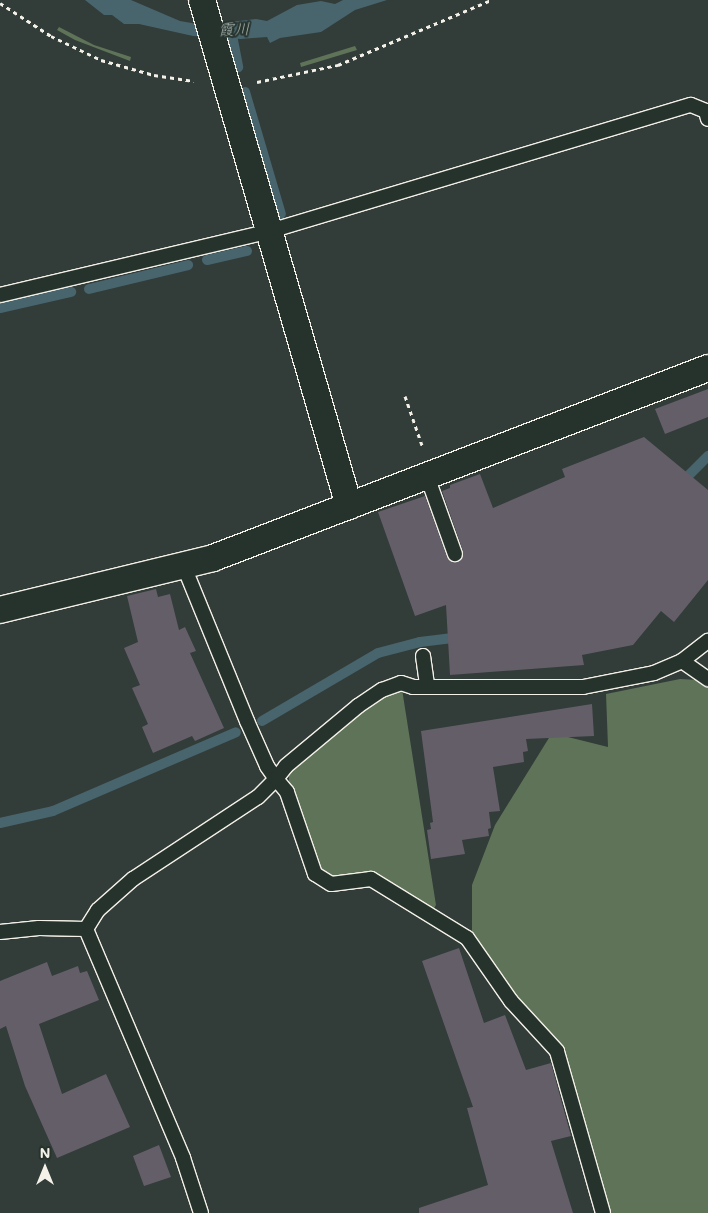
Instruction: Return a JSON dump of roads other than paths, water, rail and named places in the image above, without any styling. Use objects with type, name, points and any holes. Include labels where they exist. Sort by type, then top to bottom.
[{"type":"street","points":[[202,0],[213,78],[270,231],[349,506]]},
{"type":"street","points":[[0,610],[184,567],[349,506],[708,368]]},
{"type":"lane","points":[[0,294],[270,231],[691,105],[706,111],[708,119]]},
{"type":"lane","points":[[430,475],[455,554]]},
{"type":"lane","points":[[184,567],[246,721],[267,766],[287,792],[315,874],[331,884],[371,879],[467,938],[511,1001],[556,1051],[602,1213]]},
{"type":"lane","points":[[86,929],[98,910],[133,879],[258,797],[286,766],[342,718],[382,690],[401,683],[413,687],[426,685],[583,687],[654,673],[682,661],[708,641]]},
{"type":"lane","points":[[423,656],[426,685]]},
{"type":"lane","points":[[682,661],[708,680]]},
{"type":"lane","points":[[0,932],[39,928],[86,929]]},
{"type":"lane","points":[[86,929],[183,1158],[201,1213]]},
{"type":"water","name":"霞川","points":[[85,0],[131,0],[180,21],[203,25],[256,19],[267,21],[297,5],[321,1],[335,4],[343,0],[387,0],[355,10],[321,32],[280,38],[270,43],[267,37],[241,39],[193,36],[139,24],[124,24],[112,15],[104,15]]},
{"type":"waterway","name":"霞川","points":[[231,30],[238,67]]},
{"type":"waterway","points":[[245,92],[281,214]]},
{"type":"waterway","points":[[207,260],[247,251]]},
{"type":"waterway","points":[[89,289],[188,265]]},
{"type":"waterway","points":[[0,308],[71,292]]},
{"type":"waterway","points":[[680,484],[708,456]]},
{"type":"waterway","points":[[262,721],[378,653],[420,642],[461,637]]},
{"type":"waterway","points":[[0,823],[53,811],[236,732]]}]
